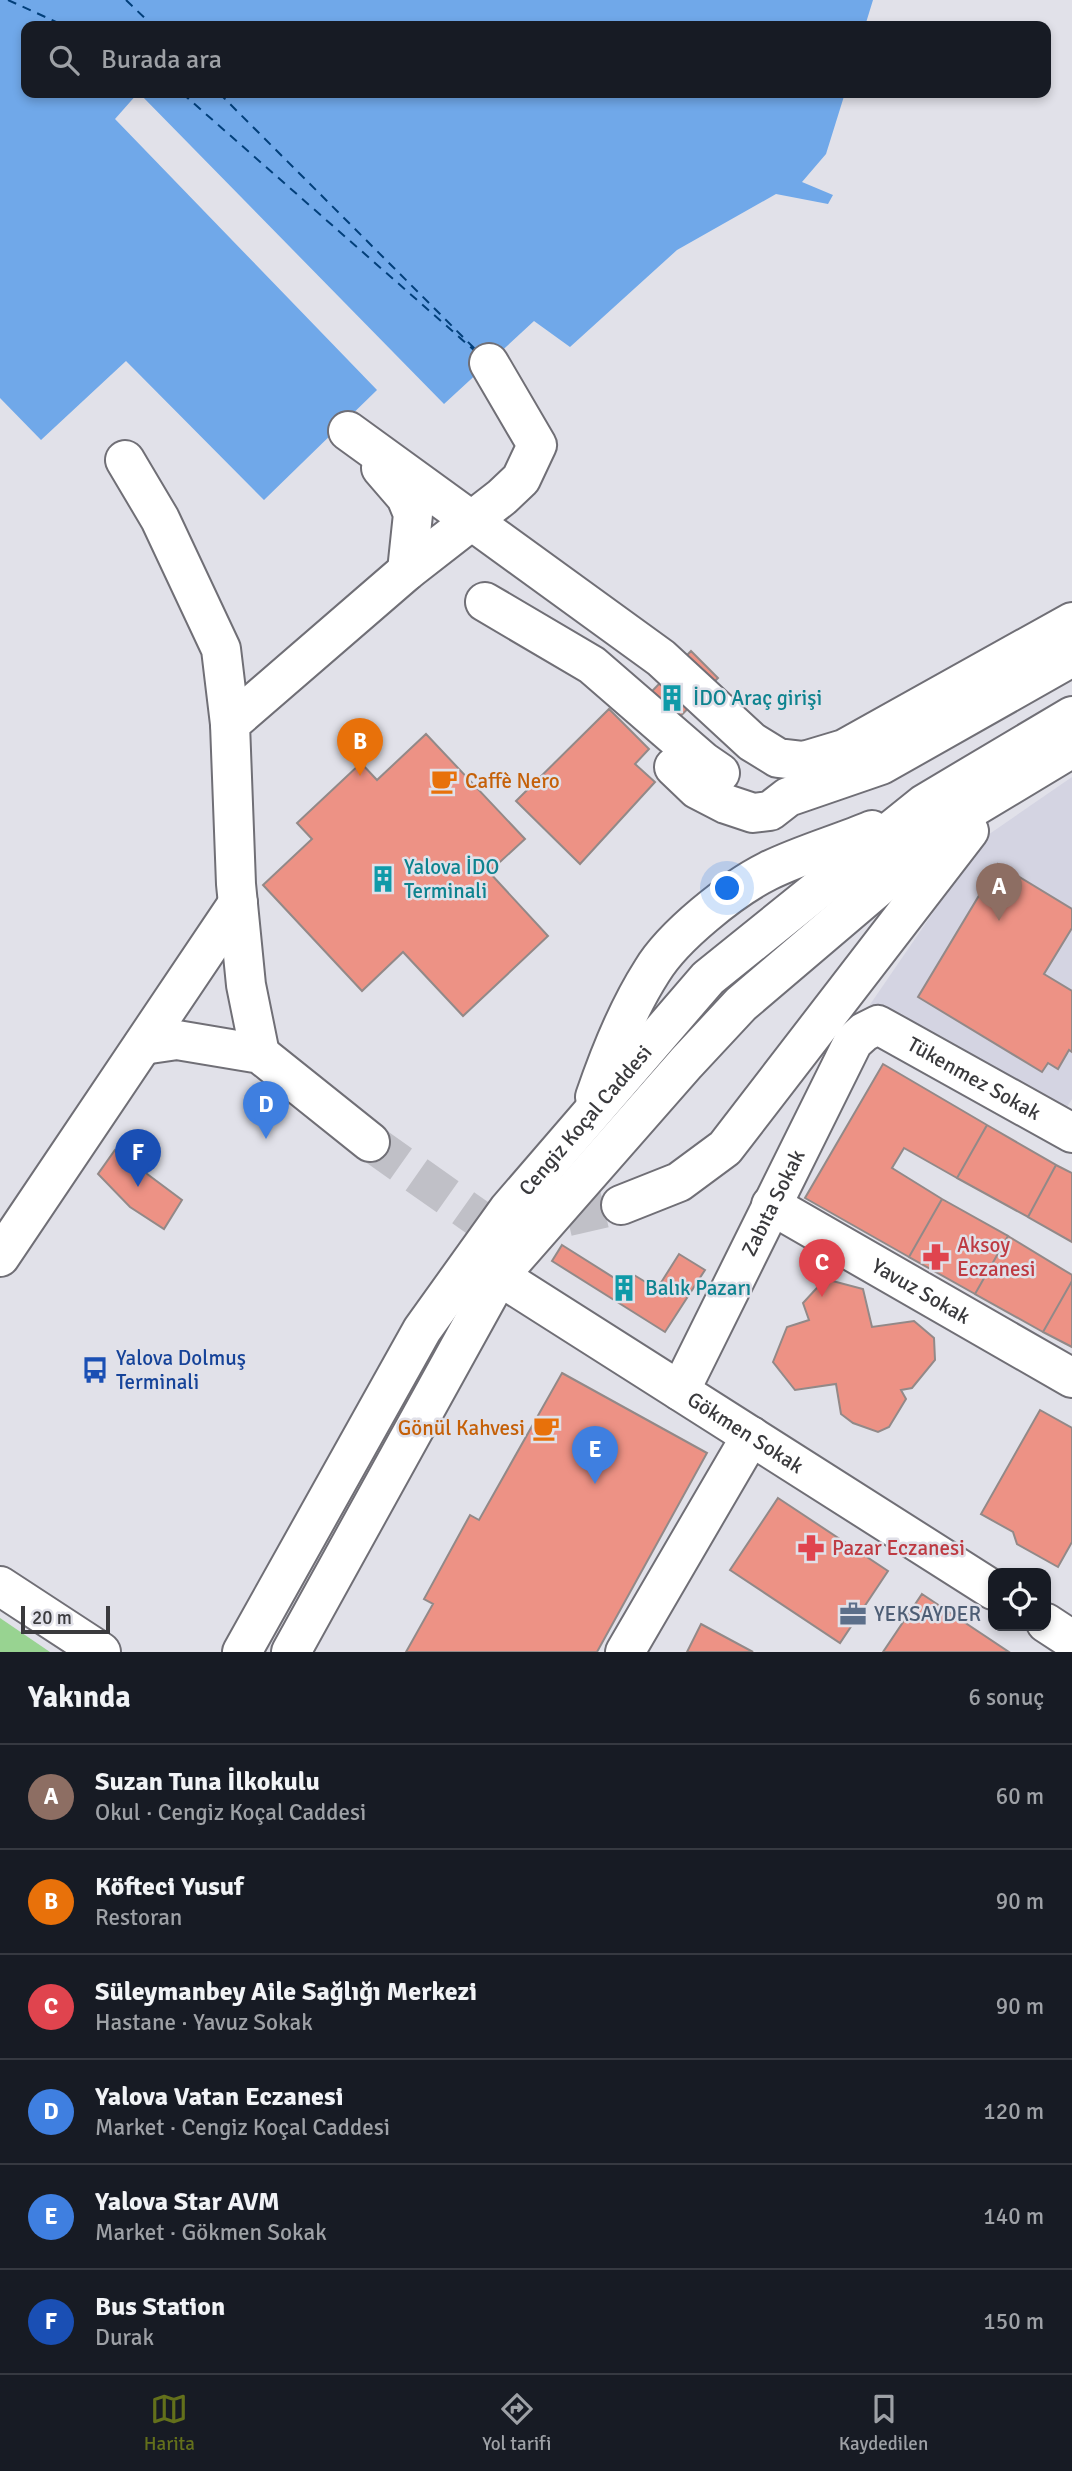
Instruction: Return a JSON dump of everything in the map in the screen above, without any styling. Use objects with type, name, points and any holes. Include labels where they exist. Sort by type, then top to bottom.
[{"type":"street","points":[[230,724],[407,571],[482,528],[521,479],[537,445],[489,363]]},
{"type":"street","points":[[407,571],[413,514],[407,497],[348,431],[661,658],[752,742],[778,758],[804,761],[844,749],[1072,622]]},
{"type":"street","points":[[125,460],[160,519],[221,649],[230,724],[238,903],[246,985],[260,1054]]},
{"type":"street","points":[[482,528],[738,760],[765,775],[810,790]]},
{"type":"street","points":[[485,602],[592,665],[704,762],[749,792],[810,790]]},
{"type":"street","points":[[674,767],[697,789],[726,804],[753,813],[770,811],[789,797],[881,765],[1072,657]]},
{"type":"street","name":"Cengiz Koçal Caddesi","points":[[242,1652],[422,1330],[508,1210],[708,978],[924,804],[1072,716]]},
{"type":"street","name":"Cengiz Koçal Caddesi","points":[[291,1652],[499,1276],[741,1004],[969,810],[1072,748]]},
{"type":"street","points":[[621,1205],[679,1182],[725,1148],[999,792]]},
{"type":"street","points":[[587,1118],[612,1047],[653,968],[706,914],[739,887],[770,869],[868,832],[924,804]]},
{"type":"street","points":[[0,1257],[238,903]]},
{"type":"street","name":"Tükenmez Sokak","points":[[877,1025],[1072,1133]]},
{"type":"street","name":"Zabıta Sokak","points":[[680,1391],[853,1042],[877,1025]]},
{"type":"street","points":[[143,1045],[177,1040],[260,1054],[370,1142]]},
{"type":"street","name":"Yavuz Sokak","points":[[771,1205],[1072,1378]]},
{"type":"street","name":"Gökmen Sokak","points":[[499,1276],[988,1587]]},
{"type":"street","points":[[625,1652],[751,1436]]},
{"type":"street","points":[[220,1652],[267,1567],[289,1538],[320,1513]]},
{"type":"street","points":[[0,1586],[69,1638],[102,1652]]},
{"type":"street","points":[[1051,1626],[1072,1640]]},
{"type":"shaded area","points":[[1072,777],[1072,1099],[1065,1110],[869,1006],[985,837]]},
{"type":"green space","points":[[0,1618],[50,1652],[0,1652]]},
{"type":"water","points":[[0,0],[873,0],[867,21],[21,21],[21,98],[134,98],[115,119],[377,390],[264,500],[126,361],[41,440],[0,398]]},
{"type":"water","points":[[144,98],[843,98],[826,154],[802,182],[833,195],[828,204],[776,194],[677,250],[570,347],[534,321],[444,404]]},
{"type":"building","name":"İDO Araç girişi","points":[[691,651],[718,678],[653,744],[626,718]]},
{"type":"building","points":[[609,709],[649,749],[635,764],[655,782],[580,864],[516,801]]},
{"type":"building","name":"Yalova İDO Terminali","points":[[426,734],[525,839],[489,872],[548,936],[463,1016],[403,952],[362,991],[263,885],[312,839],[297,823],[361,763],[377,780]]},
{"type":"building","points":[[998,864],[1072,909],[1072,928],[1044,974],[1072,991],[1072,1052],[1069,1050],[1058,1069],[1048,1063],[1042,1072],[918,997]]},
{"type":"building","points":[[883,1064],[987,1125],[957,1178],[904,1148],[892,1168],[942,1199],[909,1257],[805,1198]]},
{"type":"building","points":[[987,1125],[1056,1165],[1028,1217],[957,1178]]},
{"type":"building","points":[[115,1150],[182,1200],[164,1229],[130,1207],[98,1174]]},
{"type":"building","points":[[1056,1165],[1072,1173],[1072,1242],[1028,1217]]},
{"type":"building","points":[[942,1199],[1008,1236],[975,1294],[909,1257]]},
{"type":"building","points":[[1008,1236],[1072,1275],[1072,1281],[1043,1332],[975,1294]]},
{"type":"building","name":"Balık Pazarı","points":[[562,1245],[627,1286],[634,1275],[657,1289],[679,1254],[705,1270],[665,1332],[552,1261]]},
{"type":"building","points":[[825,1279],[863,1289],[872,1327],[914,1321],[934,1338],[935,1360],[912,1388],[901,1390],[906,1399],[889,1427],[878,1432],[853,1423],[841,1414],[836,1384],[795,1390],[773,1362],[787,1327],[809,1320],[803,1303]]},
{"type":"building","points":[[1072,1281],[1072,1347],[1043,1332]]},
{"type":"building","points":[[562,1373],[707,1453],[597,1652],[406,1652],[433,1604],[424,1599],[470,1515],[479,1520]]},
{"type":"building","points":[[1040,1410],[1072,1428],[1072,1542],[1058,1567],[1017,1544],[1013,1532],[981,1514]]},
{"type":"building","points":[[778,1498],[888,1571],[840,1643],[730,1570]]},
{"type":"building","points":[[922,1594],[1009,1652],[883,1652]]},
{"type":"building","points":[[701,1624],[753,1652],[687,1652]]},
{"type":"ferry route","points":[[8,0],[54,21]]},
{"type":"ferry route","points":[[126,0],[148,21]]},
{"type":"ferry route","points":[[188,98],[475,351]]},
{"type":"ferry route","points":[[224,98],[476,350]]},
{"type":"tunnel","points":[[370,1142],[499,1233],[621,1205]]},
{"type":"place","name":"İDO Araç girişi","points":[[672,698]]},
{"type":"place","name":"Köfteci Yusuf","points":[[360,776]]},
{"type":"place","name":"Caffè Nero","points":[[444,781]]},
{"type":"place","name":"Yalova İDO Terminali","points":[[383,879]]},
{"type":"place","name":"Suzan Tuna İlkokulu","points":[[999,921]]},
{"type":"place","name":"Yalova Vatan Eczanesi","points":[[266,1139]]},
{"type":"place","name":"Bus Station","points":[[138,1187]]},
{"type":"place","name":"Aksoy Eczanesi","points":[[936,1257]]},
{"type":"place","name":"Balık Pazarı","points":[[624,1288]]},
{"type":"place","name":"Süleymanbey Aile Sağlığı Merkezi","points":[[822,1297]]},
{"type":"place","name":"Yalova Dolmuş Terminali","points":[[95,1370]]},
{"type":"place","name":"Gönül Kahvesi","points":[[546,1428]]},
{"type":"place","name":"Yalova Star AVM","points":[[595,1484]]},
{"type":"place","name":"Pazar Eczanesi","points":[[811,1548]]},
{"type":"place","name":"YEKSAYDER","points":[[853,1614]]}]
